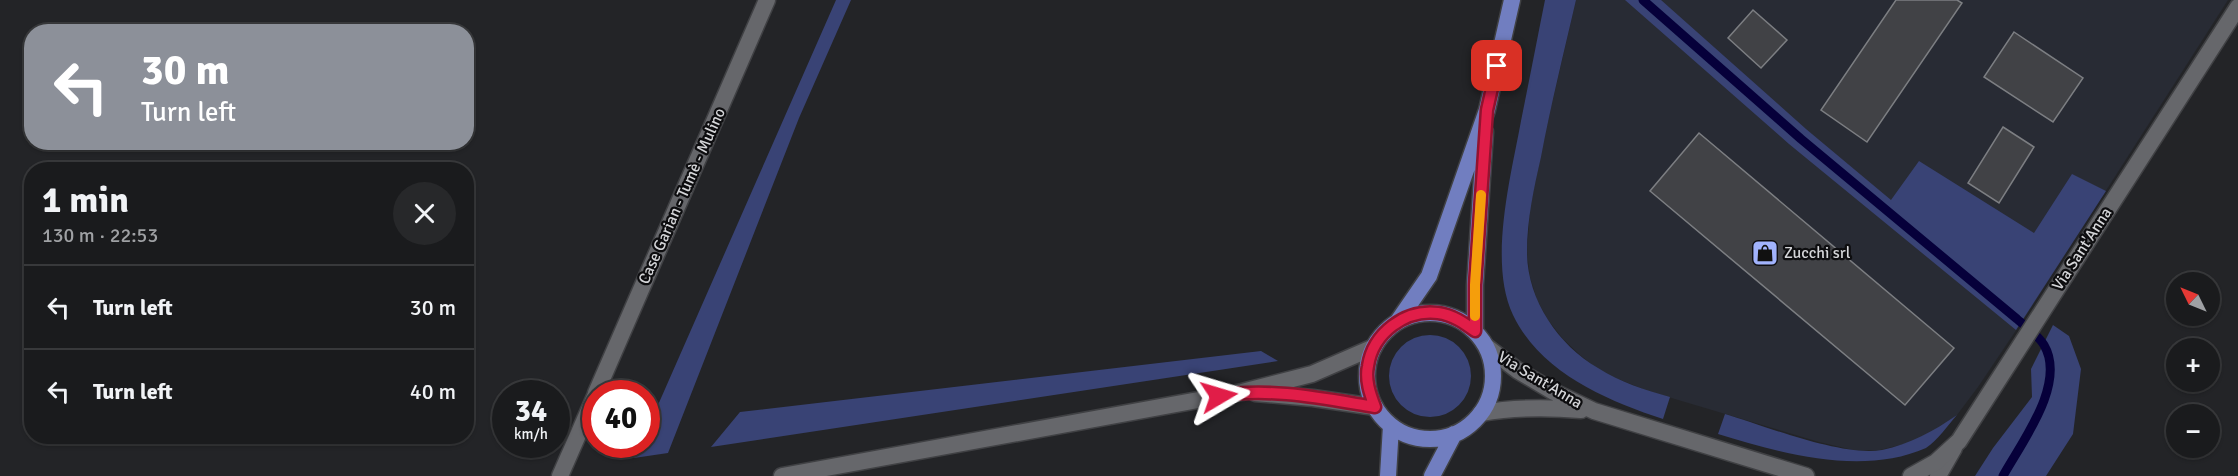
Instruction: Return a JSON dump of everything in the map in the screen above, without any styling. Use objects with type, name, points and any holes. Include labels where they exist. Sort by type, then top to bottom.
[{"type":"main road","points":[[1398,321],[1418,314],[1438,313],[1458,319],[1475,331],[1487,347],[1492,364],[1493,381],[1489,398],[1481,413],[1469,426],[1438,439],[1422,439],[1391,426],[1375,407],[1368,387],[1367,367],[1374,347],[1384,333],[1398,321],[1429,276],[1487,110],[1512,0]]},
{"type":"main road","points":[[1475,331],[1475,285],[1487,110]]},
{"type":"main road","points":[[1388,476],[1391,426]]},
{"type":"main road","points":[[1432,476],[1454,434]]},
{"type":"street","name":"Case Garian - Tumè - Mulino","points":[[602,380],[767,0]]},
{"type":"street","name":"Via Sant'Anna","points":[[1911,476],[1936,462],[1959,441],[2238,7]]},
{"type":"street","points":[[782,476],[1242,392],[1312,374],[1374,347]]},
{"type":"street","name":"Via Sant'Anna","points":[[1487,347],[1517,370],[1594,411],[1806,476]]},
{"type":"street","points":[[1242,392],[1313,398],[1375,407]]},
{"type":"street","name":"Via Sant'Anna","points":[[1481,413],[1509,408],[1547,407],[1594,411]]},
{"type":"street","name":"Case Garian - Tumè - Mulino","points":[[560,476],[582,426]]},
{"type":"street","points":[[1938,476],[1959,441]]},
{"type":"shaded area","points":[[836,0],[851,0],[799,118],[668,453],[660,454],[660,400]]},
{"type":"shaded area","points":[[1545,0],[1576,0],[1531,204],[1527,252],[1532,287],[1558,334],[1583,358],[1606,373],[1670,397],[1663,419],[1598,393],[1577,382],[1558,368],[1540,353],[1525,335],[1513,315],[1506,294],[1502,270],[1502,245],[1507,193]]},
{"type":"shaded area","points":[[1576,0],[2228,0],[2027,314],[1957,415],[1938,429],[1912,442],[1880,450],[1853,450],[1648,391],[1618,379],[1596,368],[1580,355],[1548,320],[1537,300],[1530,277],[1527,253],[1530,208]]},
{"type":"shaded area","points":[[1625,0],[1661,0],[1806,129],[1891,200],[1919,161],[2034,233],[2072,174],[2106,191],[2016,330],[1789,144]]},
{"type":"shaded area","points":[[2053,325],[2069,336],[2081,369],[2073,434],[2046,476],[1975,476],[2032,397],[2031,369]]},
{"type":"shaded area","points":[[1430,335],[1446,338],[1459,347],[1468,360],[1471,376],[1468,392],[1459,405],[1446,414],[1430,417],[1414,414],[1401,405],[1392,392],[1389,376],[1392,360],[1401,347],[1414,338]]},
{"type":"shaded area","points":[[1261,351],[1278,361],[711,447],[740,412]]},
{"type":"shaded area","points":[[1725,414],[1825,445],[1865,451],[1882,450],[1912,441],[1957,415],[1926,448],[1901,456],[1849,461],[1796,455],[1718,434]]},
{"type":"building","points":[[1896,0],[1957,0],[1962,3],[1867,142],[1821,110]]},
{"type":"building","points":[[1753,10],[1787,40],[1761,68],[1728,38]]},
{"type":"building","points":[[2014,32],[2083,78],[2053,122],[1984,77]]},
{"type":"building","points":[[2003,127],[2034,147],[1999,203],[1968,183]]},
{"type":"building","points":[[1699,133],[1954,348],[1905,405],[1650,191]]},
{"type":"waterway","points":[[1643,0],[1801,139],[2041,341],[2050,360],[2050,377],[2046,395],[2030,430],[2003,476]]},
{"type":"slow traffic","points":[[1475,316],[1481,195]]},
{"type":"place","name":"Zucchi srl","points":[[1765,253]]},
{"type":"route","points":[[1219,396],[1242,392],[1313,398],[1375,407],[1368,387],[1367,367],[1374,347],[1384,333],[1398,321],[1418,314],[1438,313],[1458,319],[1475,331],[1475,285],[1487,110],[1497,66]]}]
